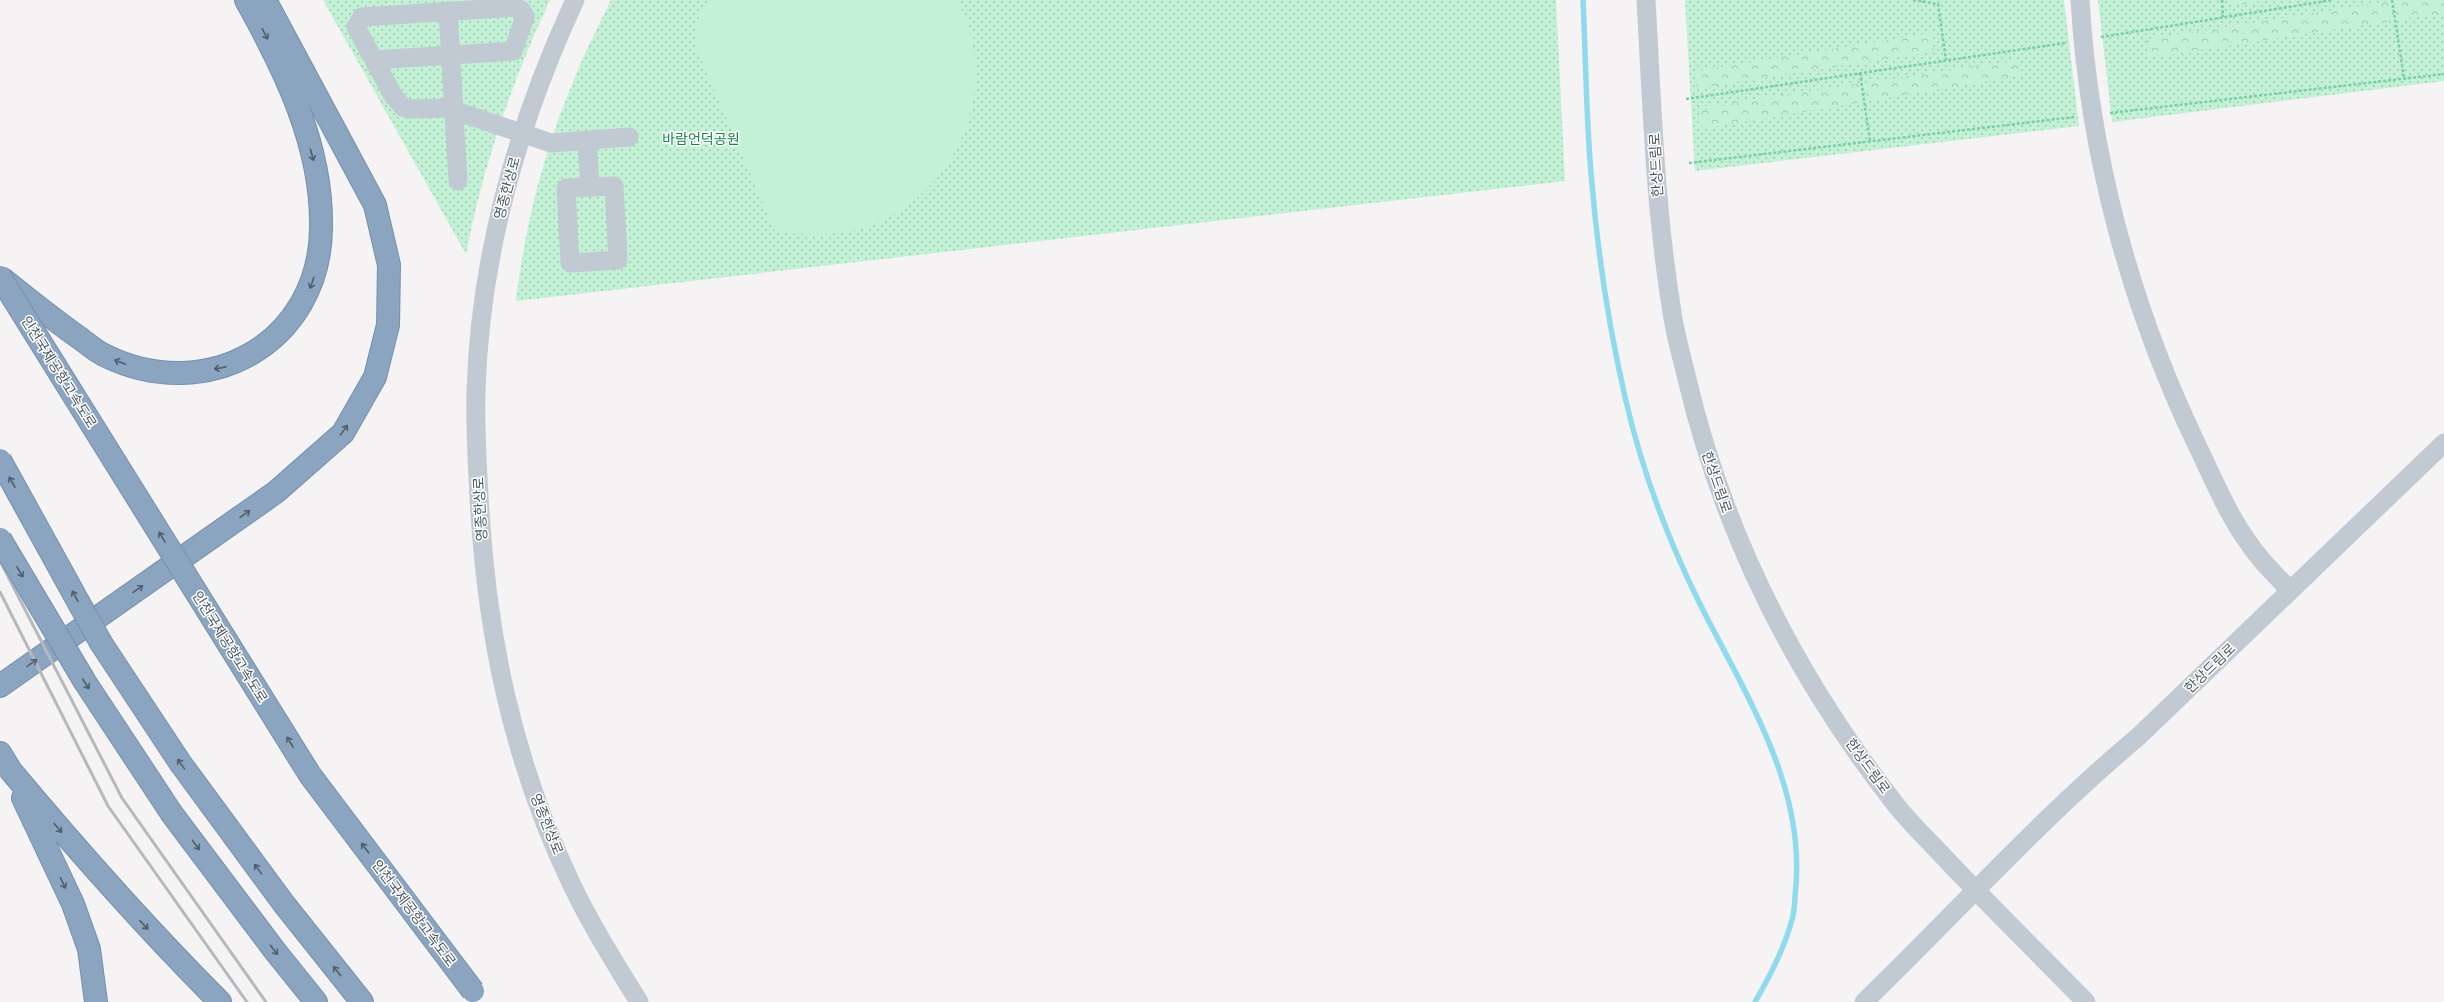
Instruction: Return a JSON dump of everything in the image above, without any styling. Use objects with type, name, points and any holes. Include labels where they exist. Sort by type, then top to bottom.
[{"type":"highway","points":[[0,277],[54,320],[105,356],[131,366],[158,372],[189,374],[226,366],[262,349],[287,325],[306,298],[318,266],[320,216],[315,168],[309,143],[291,86],[246,0]]},
{"type":"highway","points":[[0,686],[276,492],[343,433],[375,377],[388,325],[389,265],[375,205],[265,0]]},
{"type":"highway","name":"인천국제공항고속도로","points":[[0,277],[310,775],[477,997]]},
{"type":"highway","points":[[0,460],[100,643],[181,764],[284,904],[362,1002]]},
{"type":"highway","points":[[0,539],[85,682],[172,814],[274,951],[316,1002]]},
{"type":"highway","points":[[0,753],[11,771],[73,904],[89,949],[96,1002]]},
{"type":"highway","points":[[11,771],[100,876],[164,946],[220,1002]]},
{"type":"street","name":"영종한상로","points":[[575,0],[541,77],[522,133],[505,187],[488,263],[479,336],[476,391],[476,440],[482,547],[489,614],[508,709],[526,770],[545,823],[571,883],[602,943],[639,1002]]},
{"type":"street","name":"한상드림로","points":[[1646,0],[1659,220],[1672,315],[1700,434],[1729,518],[1762,593],[1797,659],[1832,717],[1898,807],[1976,891],[2086,1002]]},
{"type":"street","points":[[2080,0],[2093,115],[2104,176],[2123,249],[2147,324],[2174,396],[2226,504],[2247,541],[2264,563],[2290,590]]},
{"type":"street","points":[[374,60],[512,51],[525,17],[522,10],[516,7],[362,16],[356,27],[394,97],[404,107],[453,109],[551,143],[628,137]]},
{"type":"street","points":[[448,11],[458,181]]},
{"type":"street","points":[[587,140],[590,187]]},
{"type":"street","points":[[614,186],[618,260],[570,263],[566,188],[590,187],[614,186]]},
{"type":"street","name":"한상드림로","points":[[1864,1002],[1976,891],[2024,839],[2088,779],[2139,736],[2444,443]]},
{"type":"path","points":[[1913,0],[1938,4],[1946,60]]},
{"type":"path","points":[[2222,0],[2223,17]]},
{"type":"path","points":[[2096,37],[2332,0]]},
{"type":"path","points":[[2392,0],[2404,78]]},
{"type":"path","points":[[1686,99],[2071,42]]},
{"type":"path","points":[[1860,73],[1870,142]]},
{"type":"path","points":[[2106,114],[2444,74]]},
{"type":"path","points":[[1689,163],[2078,117]]},
{"type":"green space","points":[[323,0],[550,0],[523,62],[500,124],[481,188],[466,254]]},
{"type":"green space","name":"바람언덕공원","points":[[611,0],[1556,0],[1565,181],[516,301],[531,214],[546,157],[555,129],[580,65]]},
{"type":"green space","points":[[710,0],[957,0],[970,32],[975,64],[974,97],[966,128],[952,157],[933,183],[908,205],[879,222],[866,227],[840,233],[814,235],[775,232],[698,52],[696,37],[697,24],[701,13]]},
{"type":"green space","points":[[1685,0],[2064,0],[2079,126],[1695,171]]},
{"type":"green space","points":[[2098,0],[2444,0],[2444,81],[2112,122]]},
{"type":"green space","points":[[2231,0],[2270,0],[2231,6]]},
{"type":"green space","points":[[2397,0],[2444,0],[2444,13],[2148,58],[2147,39]]},
{"type":"green space","points":[[1931,33],[1933,52],[1697,88],[1695,71]]},
{"type":"green space","points":[[2019,60],[2020,76],[1702,129],[1699,107]]},
{"type":"waterway","points":[[1583,0],[1588,138],[1597,238],[1614,344],[1631,423],[1647,475],[1675,551],[1766,737],[1780,772],[1790,809],[1796,846],[1796,884],[1793,916],[1786,939],[1777,960],[1755,1002]]},
{"type":"railway","points":[[0,561],[122,798],[266,1002]]},
{"type":"railway","points":[[0,592],[108,806],[247,1002]]}]
